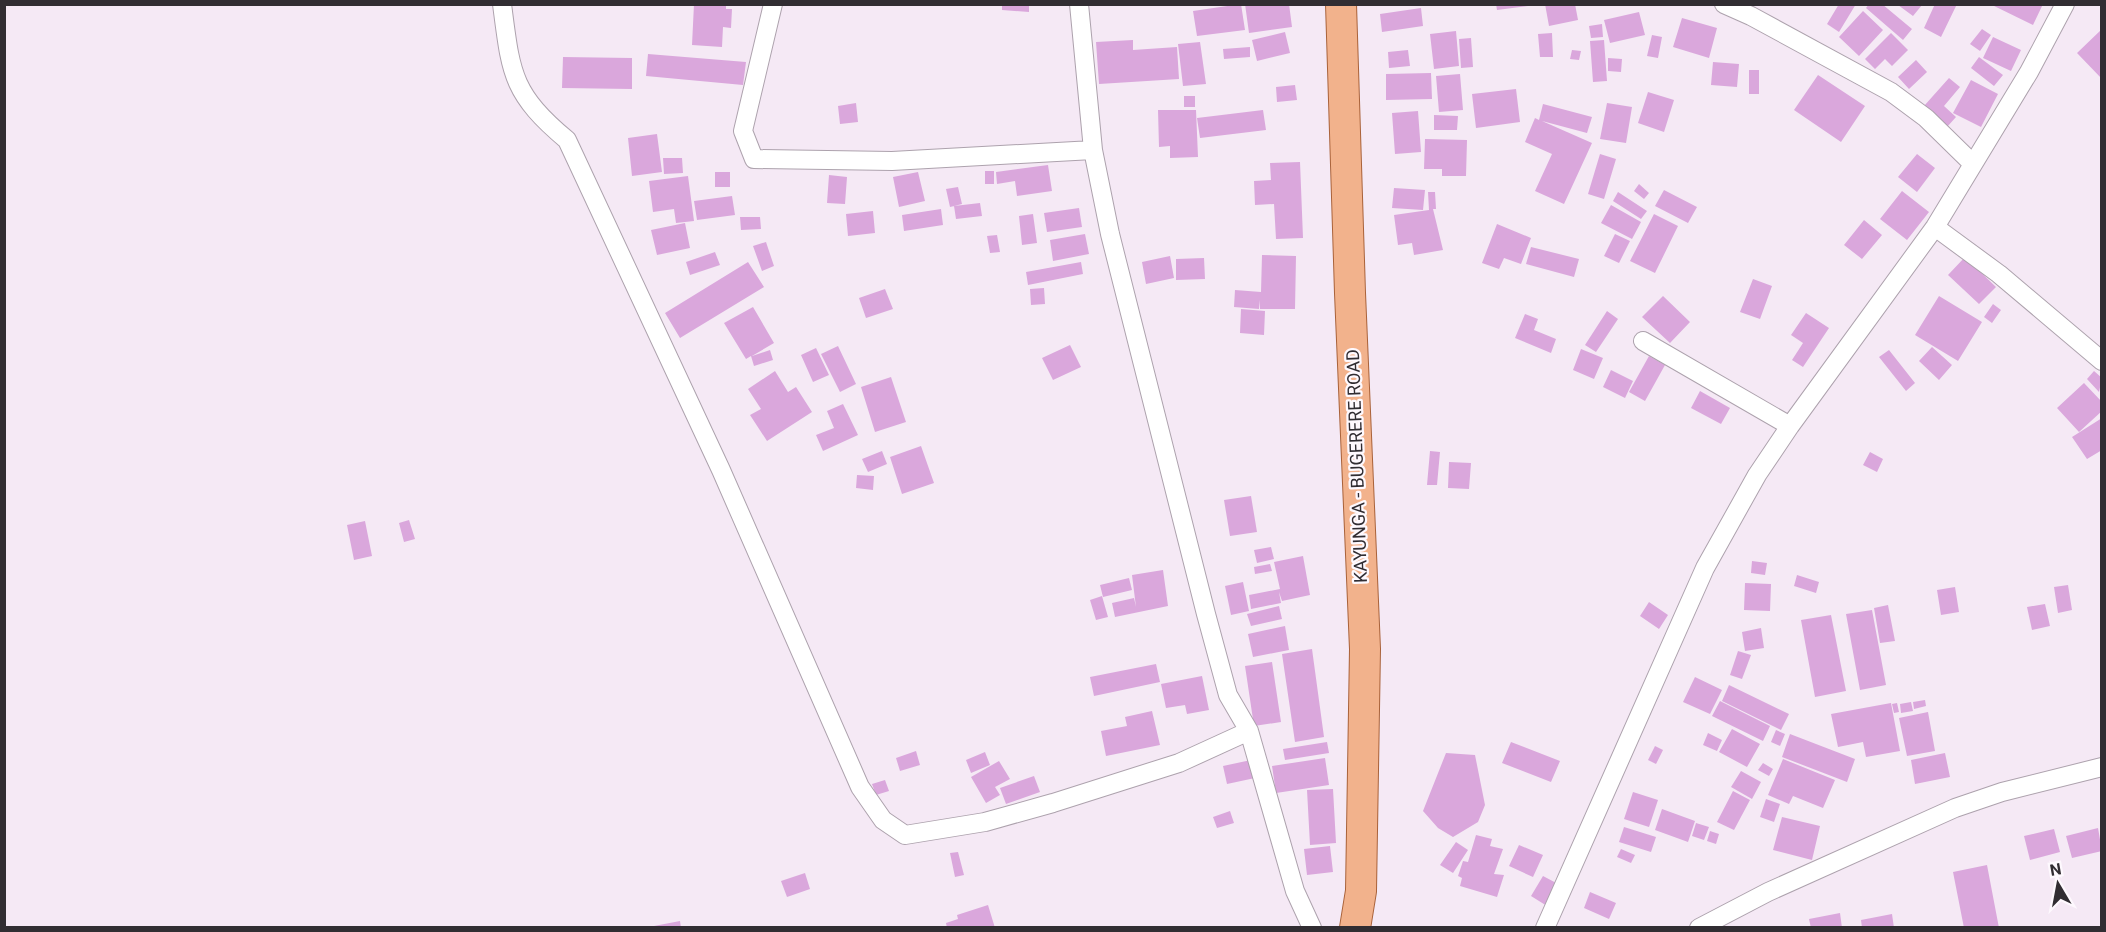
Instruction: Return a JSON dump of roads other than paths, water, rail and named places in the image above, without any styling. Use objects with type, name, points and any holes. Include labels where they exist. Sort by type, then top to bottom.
[{"type":"main road","name":"KAYUNGA - BUGERERE ROAD","points":[[1341,4],[1365,649],[1361,891],[1355,927]]},
{"type":"street","points":[[502,4],[510,59],[517,83],[544,120],[567,140],[721,470],[860,787],[883,820],[905,835],[985,822],[1179,763],[1249,730]]},
{"type":"street","points":[[773,4],[743,131],[754,159],[892,161],[1093,150]]},
{"type":"street","points":[[1079,4],[1093,150],[1110,234],[1228,695],[1249,730],[1295,891],[1312,927]]},
{"type":"street","points":[[1724,4],[1751,16],[1891,92],[1926,118],[1972,163]]},
{"type":"street","points":[[1545,927],[1705,568],[1757,475],[1935,227],[2029,72],[2065,4]]},
{"type":"street","points":[[1935,227],[1999,274],[2102,361]]},
{"type":"street","points":[[1643,340],[1790,426]]},
{"type":"street","points":[[1699,927],[1768,892],[1955,808],[2002,792],[2102,767]]}]
